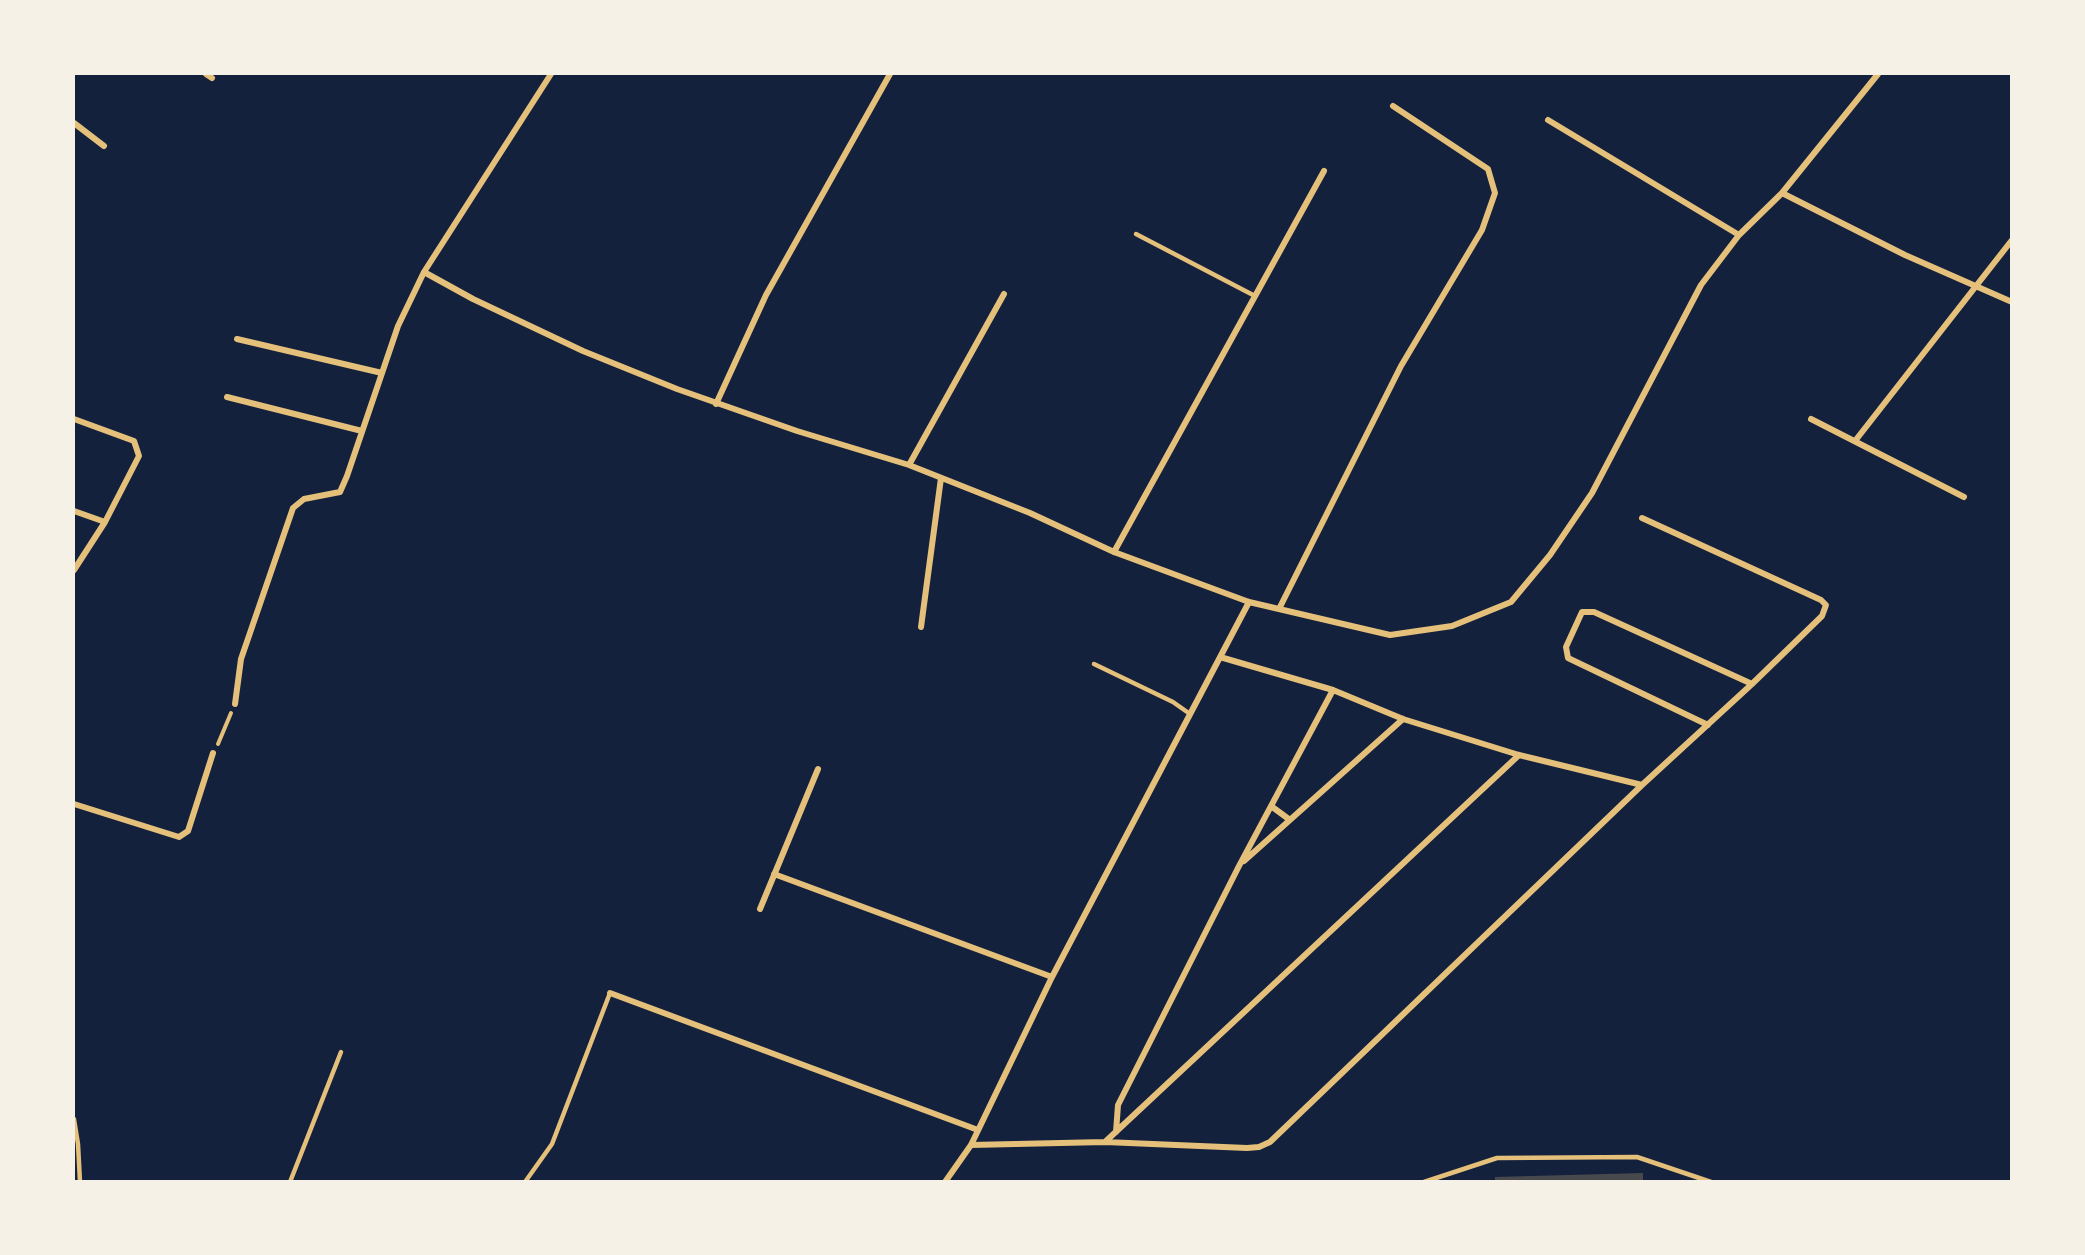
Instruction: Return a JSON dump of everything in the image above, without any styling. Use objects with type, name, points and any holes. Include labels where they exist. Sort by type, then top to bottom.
[{"type":"street","points":[[235,704],[242,659],[293,508],[304,499],[340,492],[398,326],[424,272],[551,74]]},
{"type":"street","points":[[716,404],[766,295],[890,74]]},
{"type":"street","points":[[424,272],[473,299],[583,351],[716,404],[909,465],[1030,513],[1114,552],[1249,602],[1390,635],[1452,626],[1512,602],[1550,555],[1592,493],[1701,285],[1739,235],[1782,193],[1878,74]]},
{"type":"street","points":[[1279,609],[1401,366],[1482,230],[1495,193],[1488,169],[1393,106]]},
{"type":"street","points":[[1548,120],[1739,235]]},
{"type":"street","points":[[74,123],[104,146]]},
{"type":"street","points":[[1114,552],[1324,171]]},
{"type":"street","points":[[1782,193],[1905,255],[2012,302]]},
{"type":"street","points":[[1855,441],[2012,240]]},
{"type":"street","points":[[909,465],[1004,294]]},
{"type":"street","points":[[237,339],[382,373]]},
{"type":"street","points":[[227,397],[362,431]]},
{"type":"street","points":[[74,419],[134,441],[139,456],[105,522],[74,570]]},
{"type":"street","points":[[1811,419],[1964,497]]},
{"type":"street","points":[[921,627],[941,478]]},
{"type":"street","points":[[74,511],[105,522]]},
{"type":"street","points":[[971,1145],[1105,1142],[1247,1148],[1259,1147],[1270,1142],[1642,785],[1822,616],[1826,605],[1821,600],[1642,518]]},
{"type":"street","points":[[945,1182],[971,1145],[1052,977],[1249,602]]},
{"type":"street","points":[[1708,725],[1568,658],[1566,646],[1582,612],[1594,612],[1752,684]]},
{"type":"street","points":[[1220,657],[1333,690],[1403,719],[1519,755],[1642,785]]},
{"type":"street","points":[[1116,1132],[1118,1105],[1239,866],[1333,690]]},
{"type":"street","points":[[1239,866],[1403,719]]},
{"type":"street","points":[[74,804],[179,837],[188,831],[213,753]]},
{"type":"street","points":[[1105,1142],[1519,755]]},
{"type":"street","points":[[760,909],[818,769]]},
{"type":"street","points":[[1271,806],[1290,820]]},
{"type":"street","points":[[774,873],[1052,977]]},
{"type":"street","points":[[610,993],[978,1130]]},
{"type":"lane","points":[[1136,234],[1255,296]]},
{"type":"lane","points":[[1094,664],[1173,702],[1190,714]]},
{"type":"lane","points":[[525,1182],[552,1144],[610,993]]},
{"type":"lane","points":[[290,1182],[341,1052]]},
{"type":"lane","points":[[74,1119],[80,1182]]},
{"type":"lane","points":[[1424,1182],[1497,1158],[1637,1157],[1711,1182]]},
{"type":"path","points":[[220,740],[235,704]]},
{"type":"building","points":[[1643,1173],[1643,1182],[1495,1182],[1495,1177]]}]
